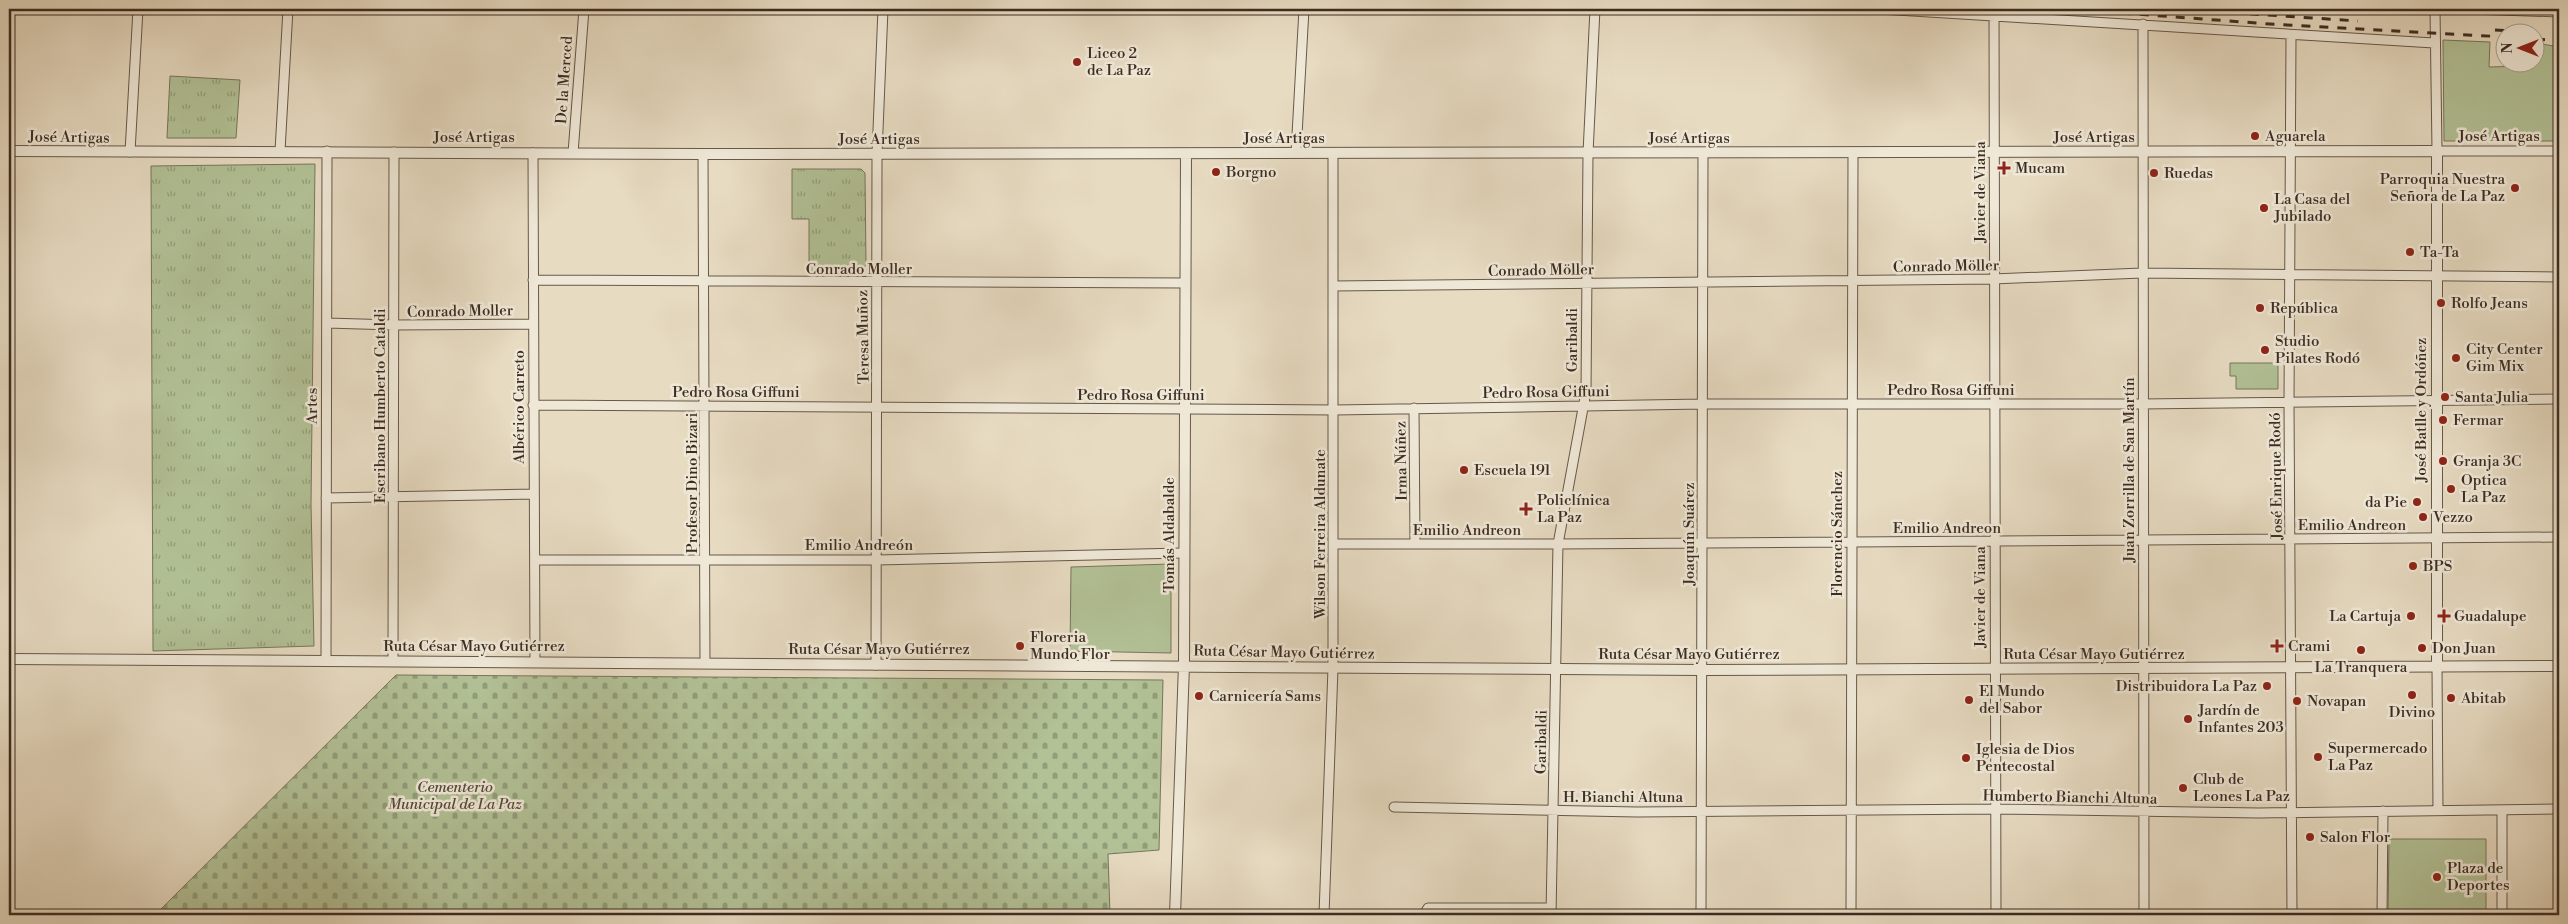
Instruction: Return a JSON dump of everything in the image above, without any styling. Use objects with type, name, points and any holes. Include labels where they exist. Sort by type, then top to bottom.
[{"type":"street","points":[[130,152],[138,9]]},
{"type":"street","points":[[280,152],[288,9]]},
{"type":"street","name":"De la Merced","points":[[573,153],[584,9]]},
{"type":"street","name":"Teresa Muñoz","points":[[876,665],[877,154],[883,9]]},
{"type":"street","points":[[1296,153],[1304,9]]},
{"type":"street","name":"Garibaldi","points":[[1550,912],[1558,544],[1585,405],[1588,152],[1595,9]]},
{"type":"street","points":[[1880,9],[1993,13],[2291,36],[2434,43]]},
{"type":"street","name":"José Batlle y Ordóñez","points":[[2435,9],[2438,810]]},
{"type":"street","points":[[2470,9],[2559,12]]},
{"type":"street","name":"Javier de Viana","points":[[1993,13],[1995,152],[1993,279],[1996,915]]},
{"type":"street","name":"Juan Zorrilla de San Martín","points":[[2143,24],[2144,915]]},
{"type":"street","name":"José Enrique Rodó","points":[[2291,36],[2289,402],[2292,915]]},
{"type":"street","name":"José Artigas","points":[[9,151],[703,154],[2559,151]]},
{"type":"street","name":"Artes","points":[[326,661],[327,152]]},
{"type":"street","name":"Escribano Humberto Cataldi","points":[[392,660],[394,152]]},
{"type":"street","name":"Albérico Carreto","points":[[533,153],[534,662]]},
{"type":"street","name":"Wilson Ferreira Aldunate","points":[[1324,915],[1333,668],[1335,544],[1333,153]]},
{"type":"street","name":"Joaquín Suárez","points":[[1701,915],[1703,153]]},
{"type":"street","name":"Florencio Sánchez","points":[[1851,915],[1853,153]]},
{"type":"street","name":"Profesor Dino Bizari","points":[[703,154],[705,663]]},
{"type":"street","name":"Tomás Aldabalde","points":[[1175,915],[1184,666],[1186,154]]},
{"type":"street","name":"Conrado Möller","points":[[1333,286],[1993,279],[2142,273],[2290,273],[2436,278],[2559,277]]},
{"type":"street","name":"Conrado Moller","points":[[533,280],[1185,284]]},
{"type":"street","name":"Conrado Moller","points":[[327,323],[394,325],[533,324]]},
{"type":"street","name":"Pedro Rosa Giffuni","points":[[533,405],[1335,410],[1585,405],[2142,404],[2559,399]]},
{"type":"street","name":"Irma Núñez","points":[[1414,408],[1415,543]]},
{"type":"street","points":[[326,498],[533,494]]},
{"type":"street","name":"Emilio Andreon","points":[[1335,544],[2559,538]]},
{"type":"street","name":"Emilio Andreón","points":[[534,560],[877,560],[1183,553]]},
{"type":"street","name":"Ruta César Mayo Gutiérrez","points":[[9,659],[1702,670],[2559,666]]},
{"type":"street","name":"H. Bianchi Altuna","points":[[1394,807],[1702,811],[1851,809]]},
{"type":"street","name":"Humberto Bianchi Altuna","points":[[1851,809],[2292,812],[2559,809]]},
{"type":"street","points":[[2502,810],[2502,915]]},
{"type":"street","points":[[2382,915],[2383,811]]},
{"type":"street","points":[[1424,915],[1428,908],[1550,912]]},
{"type":"green space","points":[[2443,40],[2490,42],[2489,67],[2496,67],[2496,72],[2546,72],[2546,45],[2559,47],[2559,141],[2444,141]]},
{"type":"green space","points":[[170,76],[240,80],[236,138],[167,138]]},
{"type":"green space","points":[[315,164],[311,504],[314,646],[153,651],[151,166]]},
{"type":"green space","points":[[792,169],[861,169],[865,173],[866,265],[860,271],[809,271],[809,219],[792,219]]},
{"type":"green space","points":[[2230,363],[2278,363],[2278,389],[2236,389],[2236,376],[2230,376]]},
{"type":"green space","points":[[1171,564],[1171,653],[1070,651],[1071,567]]},
{"type":"green space","name":"Cementerio Municipal de La Paz","points":[[396,675],[1163,680],[1159,850],[1108,854],[1110,915],[155,915]]},
{"type":"green space","name":"Plaza de Deportes","points":[[2389,839],[2486,839],[2486,915],[2388,915]]},
{"type":"railway","points":[[2068,9],[2270,24],[2496,36]]},
{"type":"railway","points":[[2178,9],[2358,21]]},
{"type":"railway","points":[[2546,40],[2559,41]]},
{"type":"place","name":"Liceo 2 de La Paz","points":[[1077,62]]},
{"type":"place","name":"Aguarela","points":[[2255,136]]},
{"type":"place","name":"Mucam","points":[[2004,168]]},
{"type":"place","name":"Borgno","points":[[1216,172]]},
{"type":"place","name":"Ruedas","points":[[2154,173]]},
{"type":"place","name":"Parroquia Nuestra Señora de La Paz","points":[[2515,188]]},
{"type":"place","name":"La Casa del Jubilado","points":[[2264,208]]},
{"type":"place","name":"Ta-Ta","points":[[2410,252]]},
{"type":"place","name":"Rolfo Jeans","points":[[2441,303]]},
{"type":"place","name":"República","points":[[2260,308]]},
{"type":"place","name":"Studio Pilates Rodó","points":[[2265,350]]},
{"type":"place","name":"City Center Gim Mix","points":[[2456,358]]},
{"type":"place","name":"Santa Julia","points":[[2445,397]]},
{"type":"place","name":"Fermar","points":[[2443,420]]},
{"type":"place","name":"Granja 3C","points":[[2443,461]]},
{"type":"place","name":"Escuela 191","points":[[1464,470]]},
{"type":"place","name":"Optica La Paz","points":[[2451,489]]},
{"type":"place","name":"da Pie","points":[[2417,502]]},
{"type":"place","name":"Policlínica La Paz","points":[[1526,509]]},
{"type":"place","name":"Vezzo","points":[[2423,517]]},
{"type":"place","name":"BPS","points":[[2413,566]]},
{"type":"place","name":"La Cartuja","points":[[2411,616]]},
{"type":"place","name":"Guadalupe","points":[[2444,616]]},
{"type":"place","name":"Floreria Mundo Flor","points":[[1020,646]]},
{"type":"place","name":"Crami","points":[[2277,646]]},
{"type":"place","name":"Don Juan","points":[[2422,648]]},
{"type":"place","name":"La Tranquera","points":[[2361,650]]},
{"type":"place","name":"Distribuidora La Paz","points":[[2267,686]]},
{"type":"place","name":"Divino","points":[[2412,695]]},
{"type":"place","name":"Carnicería Sams","points":[[1199,696]]},
{"type":"place","name":"Abitab","points":[[2451,698]]},
{"type":"place","name":"El Mundo del Sabor","points":[[1969,700]]},
{"type":"place","name":"Novapan","points":[[2297,701]]},
{"type":"place","name":"Jardín de Infantes 203","points":[[2188,719]]},
{"type":"place","name":"Supermercado La Paz","points":[[2318,757]]},
{"type":"place","name":"Iglesia de Dios Pentecostal","points":[[1966,758]]},
{"type":"place","name":"Club de Leones La Paz","points":[[2183,788]]},
{"type":"place","name":"Salon Flor","points":[[2310,837]]},
{"type":"place","name":"Plaza de Deportes","points":[[2437,877]]}]
